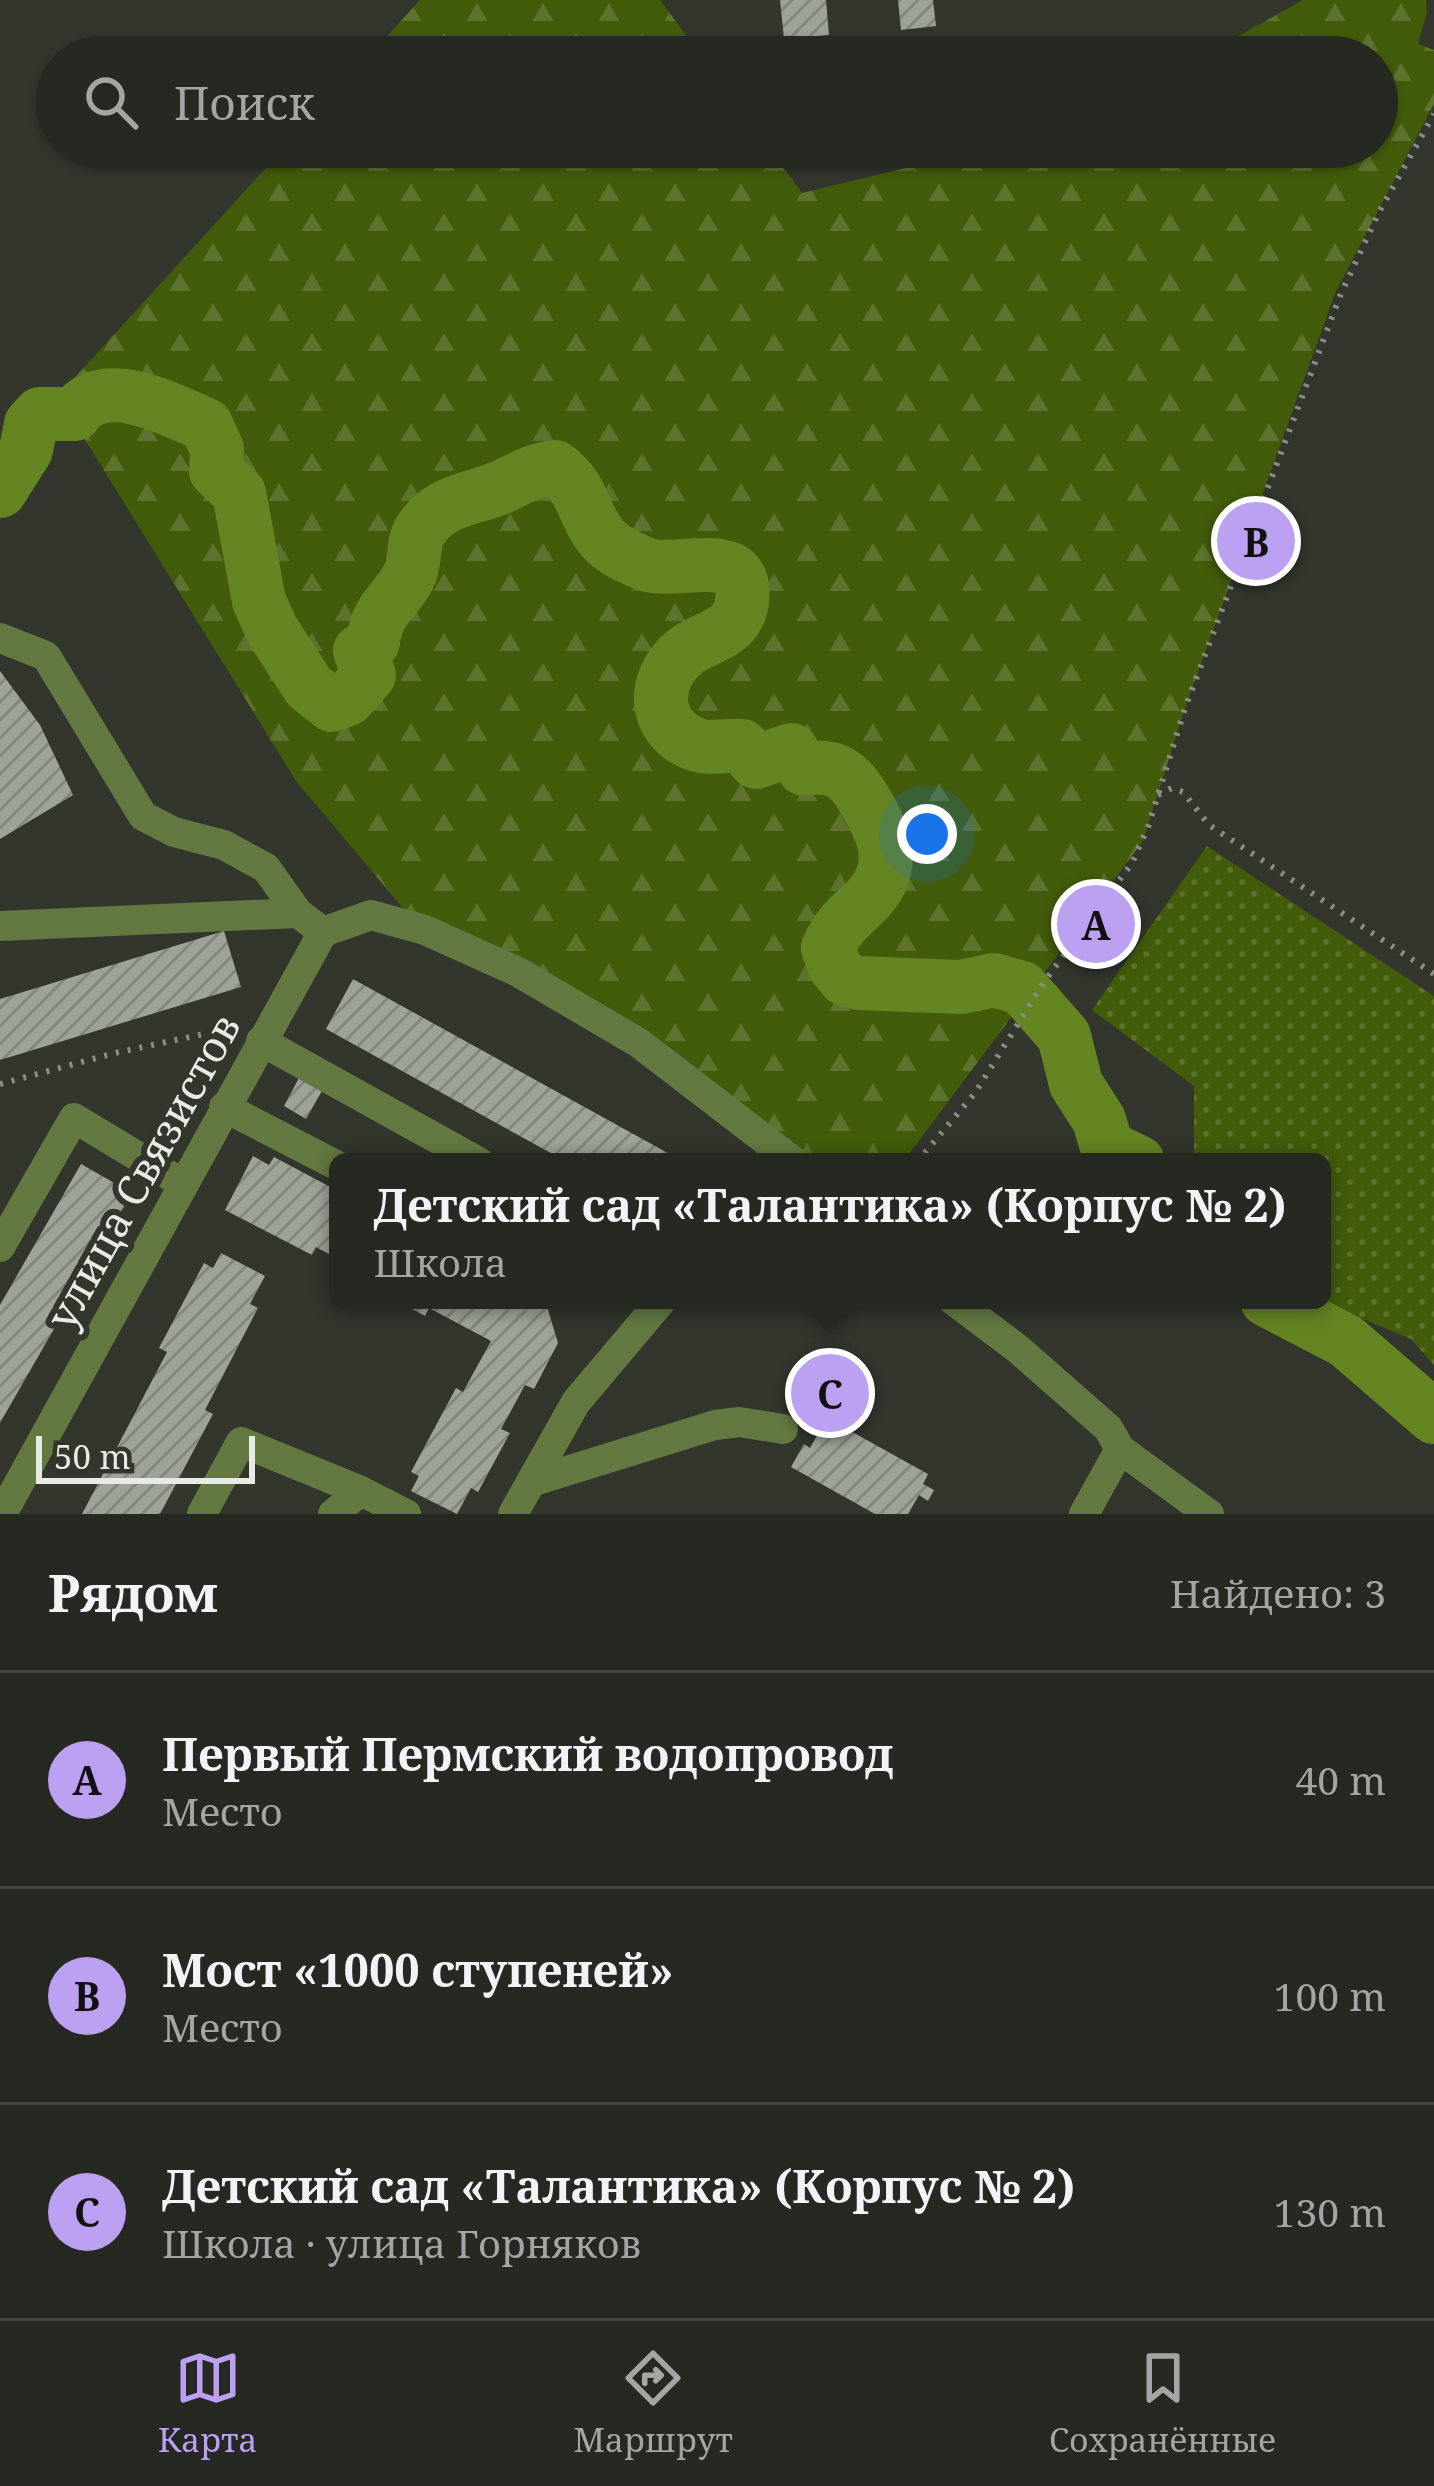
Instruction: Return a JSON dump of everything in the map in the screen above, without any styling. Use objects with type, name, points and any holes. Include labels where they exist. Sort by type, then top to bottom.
[{"type":"street","points":[[0,638],[46,656],[143,816],[174,832],[224,845],[266,868],[298,913],[323,932],[370,915],[425,930],[518,972],[639,1043],[779,1153]]},
{"type":"street","points":[[0,926],[298,913]]},
{"type":"street","name":"улица Связистов","points":[[2,1514],[224,1107],[251,1033],[323,932]]},
{"type":"street","points":[[251,1033],[463,1153]]},
{"type":"street","points":[[224,1107],[329,1161]]},
{"type":"street","points":[[0,1247],[74,1118],[182,1183]]},
{"type":"street","points":[[513,1514],[576,1402],[654,1309]]},
{"type":"street","points":[[965,1309],[1108,1428],[1120,1449],[1209,1514]]},
{"type":"street","points":[[532,1482],[716,1424],[753,1423],[783,1429]]},
{"type":"street","points":[[202,1514],[241,1442],[406,1514]]},
{"type":"street","points":[[1084,1514],[1120,1449]]},
{"type":"street","points":[[333,1514],[361,1491]]},
{"type":"path","points":[[925,1153],[975,1093],[1044,982],[1132,863],[1185,708],[1340,296],[1378,214],[1434,114]]},
{"type":"path","points":[[1158,795],[1172,788],[1184,792],[1209,825],[1434,974]]},
{"type":"path","points":[[0,1084],[115,1053],[251,1033]]},
{"type":"green space","points":[[420,0],[660,0],[687,36],[387,36]]},
{"type":"green space","points":[[1303,0],[1426,0],[1418,44],[1434,50],[1434,104],[1336,291],[1185,708],[1143,841],[910,1153],[805,1153],[402,907],[296,781],[58,396],[266,168],[784,168],[802,193],[906,168],[1398,168],[1398,36],[1237,36]]},
{"type":"green space","points":[[1207,846],[1434,996],[1434,1365],[1411,1339],[1331,1305],[1331,1153],[1194,1153],[1194,1086],[1092,1010]]},
{"type":"building","points":[[780,0],[826,0],[829,35],[784,36]]},
{"type":"building","points":[[898,0],[933,0],[936,26],[901,30]]},
{"type":"building","points":[[0,671],[40,725],[73,795],[0,839]]},
{"type":"building","points":[[224,931],[241,987],[0,1060],[0,999]]},
{"type":"building","points":[[353,979],[668,1153],[551,1153],[326,1029]]},
{"type":"building","points":[[300,1076],[323,1089],[306,1119],[284,1106]]},
{"type":"building","points":[[253,1156],[269,1165],[274,1157],[329,1186],[329,1254],[316,1247],[312,1255],[225,1210]]},
{"type":"building","points":[[81,1164],[132,1193],[0,1423],[0,1305]]},
{"type":"building","points":[[221,1253],[265,1276],[250,1304],[258,1308],[205,1410],[213,1414],[160,1514],[82,1514],[167,1352],[159,1348],[204,1263],[213,1268]]},
{"type":"building","points":[[431,1309],[548,1309],[558,1343],[534,1389],[525,1385],[501,1429],[510,1433],[478,1492],[471,1488],[457,1514],[411,1491],[419,1476],[411,1472],[456,1388],[463,1392],[491,1341]]},
{"type":"building","points":[[827,1418],[928,1474],[923,1484],[934,1490],[928,1501],[919,1495],[908,1514],[875,1514],[791,1467],[804,1444],[810,1448]]},
{"type":"waterway","points":[[0,491],[26,450],[31,424],[40,414],[75,414],[87,402],[119,396],[157,404],[206,425],[217,449],[216,471],[239,493],[259,601],[272,630],[309,687],[332,705],[348,699],[369,675],[360,651],[373,642],[382,613],[409,576],[418,536],[428,520],[447,506],[534,472],[555,467],[578,494],[598,532],[629,557],[655,566],[711,565],[733,571],[742,592],[734,622],[686,651],[666,675],[661,702],[671,727],[697,745],[742,746],[756,762],[791,750],[804,769],[830,769],[849,779],[876,821],[886,863],[875,890],[831,941],[828,948],[835,967],[845,979],[858,983],[961,987],[994,980],[1022,988],[1064,1036],[1076,1084],[1099,1120],[1107,1147],[1119,1153]]},
{"type":"waterway","points":[[1284,1309],[1346,1341],[1434,1417]]},
{"type":"place","name":"Мост «1000 ступеней»","points":[[1256,541]]},
{"type":"place","name":"Первый Пермский водопровод","points":[[1096,924]]},
{"type":"place","name":"Детский сад «Талантика» (Корпус № 2)","points":[[830,1393]]}]
